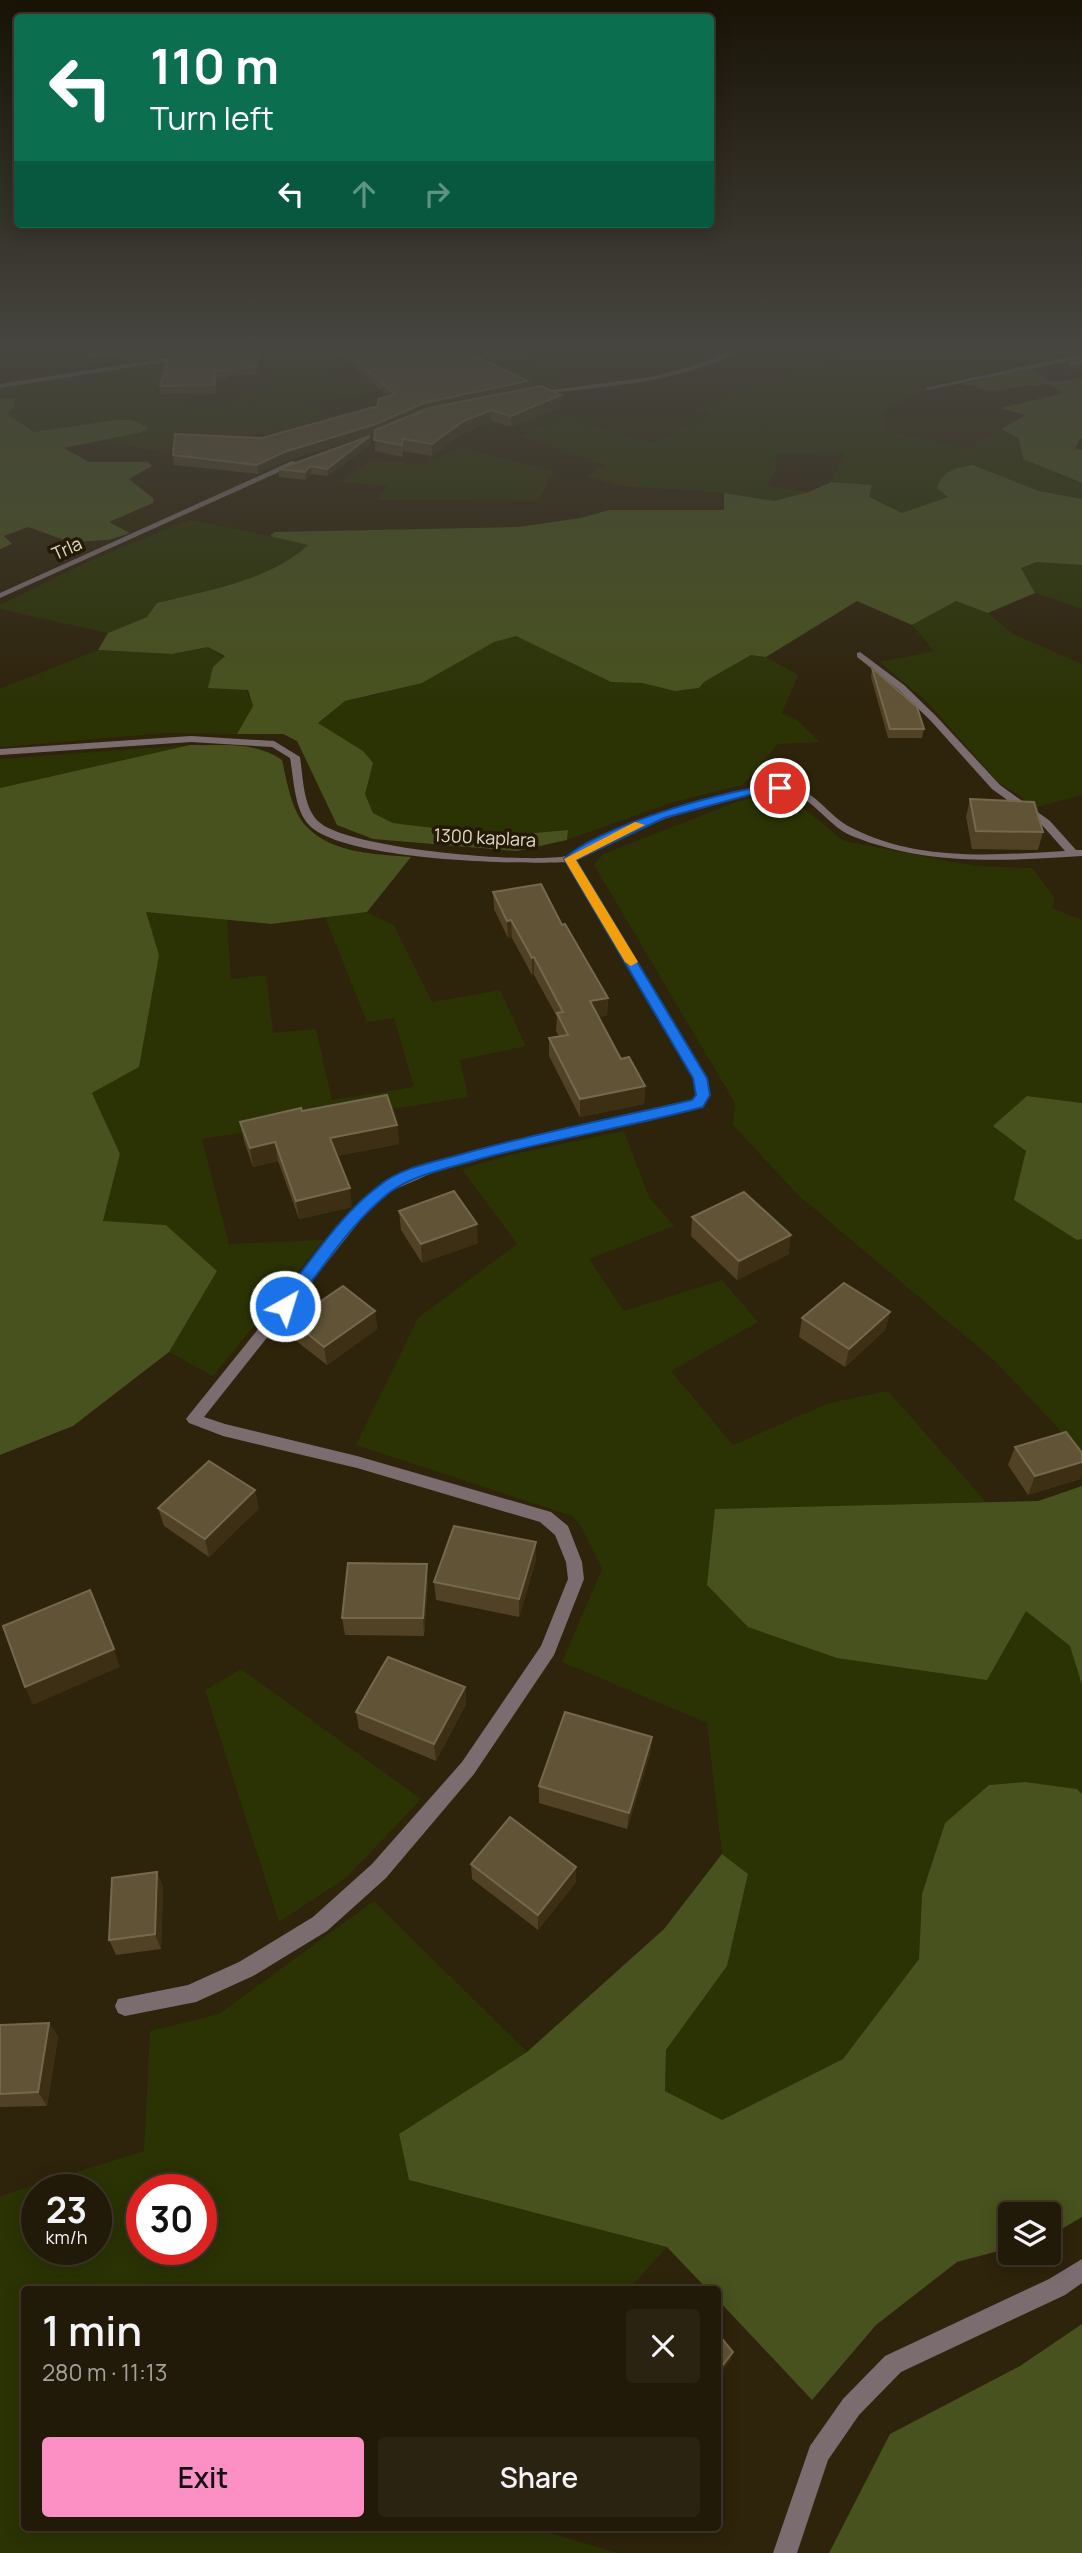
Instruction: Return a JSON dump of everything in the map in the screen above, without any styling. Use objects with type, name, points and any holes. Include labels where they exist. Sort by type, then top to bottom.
[{"type":"street","name":"Trla","points":[[0,596],[291,466]]},
{"type":"street","points":[[860,656],[901,687],[996,787],[1046,823],[1078,853]]},
{"type":"street","name":"1300 kaplara","points":[[0,752],[191,739],[274,744],[289,750],[295,757],[301,795],[313,823],[338,838],[361,845],[402,851],[470,857],[570,859]]},
{"type":"street","points":[[125,2006],[189,1995],[246,1969],[320,1924],[379,1871],[468,1768],[548,1650],[576,1579],[574,1562],[562,1531],[545,1517],[357,1462],[223,1430],[194,1419],[358,1214],[386,1188],[432,1168],[491,1151],[698,1104],[703,1095],[700,1078],[570,859],[596,844],[660,816],[770,788],[802,792],[819,803],[847,830],[921,854],[1002,860],[1078,853]]},
{"type":"street","points":[[785,2553],[818,2454],[851,2407],[892,2364],[1057,2287],[1082,2270]]},
{"type":"green space","points":[[0,466],[152,466],[129,479],[154,499],[153,503],[109,522],[130,533],[109,540],[70,542],[28,527],[4,536],[12,544],[0,549]]},
{"type":"green space","points":[[363,466],[535,466],[554,471],[538,501],[376,500],[387,486],[341,482]]},
{"type":"green space","points":[[604,466],[776,466],[767,486],[809,492],[774,501],[724,493],[620,486],[586,476]]},
{"type":"green space","points":[[838,466],[972,466],[949,497],[902,513],[868,497],[872,485],[831,482]]},
{"type":"green space","points":[[976,466],[1047,466],[1058,474],[1082,483],[1082,499],[1039,491]]},
{"type":"green space","points":[[976,466],[1039,491],[1082,499],[1082,565],[1037,562],[1021,568],[1035,593],[988,613],[956,601],[912,625],[857,601],[766,657],[751,655],[704,682],[699,688],[675,691],[642,683],[611,682],[516,636],[494,642],[422,683],[345,701],[318,723],[363,751],[373,763],[365,794],[373,813],[393,823],[499,836],[568,830],[567,840],[517,851],[373,839],[337,825],[297,741],[283,734],[237,734],[253,706],[248,690],[208,688],[213,667],[225,656],[208,647],[172,654],[98,650],[108,633],[147,617],[157,603],[256,576],[292,558],[308,545],[270,536],[275,532],[518,527],[581,518],[609,510],[724,510],[724,493],[774,501],[809,492],[831,482],[872,485],[869,497],[902,513],[948,497],[937,488],[943,477],[956,469]]},
{"type":"green space","points":[[1041,466],[1082,466],[1082,483]]},
{"type":"green space","points":[[190,520],[309,544],[293,557],[256,576],[157,603],[147,617],[108,633],[0,609],[0,605],[98,557]]},
{"type":"green space","points":[[1037,562],[1082,565],[1082,609],[1035,593],[1021,569]]},
{"type":"green space","points":[[956,601],[988,613],[1013,634],[1082,664],[1082,795],[1037,807],[998,782],[928,703],[880,662],[934,651],[912,625]]},
{"type":"green space","points":[[517,636],[611,682],[642,683],[675,691],[699,688],[704,682],[751,655],[766,657],[798,675],[782,713],[798,721],[820,742],[778,744],[743,785],[673,802],[567,840],[568,830],[499,836],[393,823],[373,813],[365,794],[318,723],[345,701],[379,694],[494,642]]},
{"type":"green space","points":[[208,647],[236,672],[253,706],[237,734],[165,733],[0,747],[0,689],[98,650],[172,654]]},
{"type":"green space","points":[[190,745],[0,788],[0,759]]},
{"type":"green space","points":[[190,745],[249,747],[272,754],[282,760],[297,813],[317,836],[342,848],[411,857],[367,912],[271,924],[146,912],[159,955],[139,1067],[92,1093],[120,1154],[103,1221],[166,1225],[217,1271],[169,1352],[73,1426],[0,1455],[0,788]]},
{"type":"green space","points":[[773,793],[788,795],[844,841],[975,866],[1032,868],[1055,898],[1052,908],[1082,920],[1082,1103],[1027,1096],[1026,1151],[1077,1240],[1082,1239],[1082,1454],[997,1363],[798,1195],[733,1125],[735,1103],[594,865],[603,854],[736,802]]},
{"type":"green space","points":[[146,912],[227,919],[231,979],[266,975],[273,1033],[316,1029],[332,1100],[414,1087],[394,1018],[367,1022],[325,917],[367,912],[394,925],[432,1002],[500,990],[526,1046],[460,1060],[468,1097],[202,1139],[229,1244],[324,1240],[213,1376],[169,1352],[217,1271],[166,1225],[103,1222],[120,1154],[92,1093],[139,1067]]},
{"type":"green space","points":[[1027,1096],[1082,1103],[1082,1239],[1077,1240],[1014,1200],[1026,1151],[993,1126]]},
{"type":"green space","points":[[624,1131],[649,1197],[674,1226],[589,1259],[624,1311],[722,1280],[758,1322],[671,1371],[733,1445],[829,1403],[888,1391],[986,1502],[715,1509],[1026,1611],[1070,1646],[1082,1685],[1082,1794],[1077,1789],[1025,1782],[989,1785],[945,1823],[922,1894],[919,1959],[843,2059],[722,2120],[665,2091],[666,2050],[727,1966],[748,1874],[722,1854],[707,1723],[562,1662],[602,1569],[581,1526],[572,1516],[356,1445],[418,1318],[517,1244],[462,1169],[509,1155]]},
{"type":"green space","points":[[1082,1486],[1082,1685],[1070,1646],[1026,1611],[987,1680],[837,1658],[748,1627],[707,1585],[715,1509],[1038,1501]]},
{"type":"green space","points":[[241,1669],[421,1799],[346,1878],[279,1922],[205,1690]]},
{"type":"green space","points":[[1025,1782],[1077,1789],[1082,1794],[1082,2217],[1061,2229],[1061,2202],[998,2202],[998,2251],[957,2262],[876,2325],[812,2400],[721,2303],[721,2286],[704,2286],[667,2247],[409,2180],[399,2134],[527,2052],[664,1929],[722,1854],[748,1874],[727,1966],[666,2050],[665,2091],[722,2120],[843,2059],[919,1959],[922,1894],[945,1823],[989,1785]]},
{"type":"green space","points":[[374,1901],[527,2052],[399,2134],[409,2180],[667,2247],[632,2286],[21,2286],[21,2531],[543,2531],[617,2553],[0,2553],[0,2196],[21,2189],[21,2265],[112,2265],[112,2174],[70,2174],[144,2151],[150,2031],[219,2014]]},
{"type":"green space","points":[[1082,2324],[1082,2553],[829,2553],[890,2434],[1020,2366]]},
{"type":"building","points":[[287,466],[310,466],[305,472],[279,469]]},
{"type":"building","points":[[872,668],[917,707],[924,729],[890,729]]},
{"type":"building","points":[[970,799],[1034,802],[1043,832],[976,831]]},
{"type":"building","points":[[541,884],[562,925],[565,924],[608,998],[590,1001],[621,1059],[629,1057],[645,1086],[580,1099],[549,1038],[568,1035],[557,1013],[563,1012],[534,957],[532,958],[511,920],[507,921],[493,892]]},
{"type":"building","points":[[387,1095],[397,1125],[330,1138],[350,1188],[296,1201],[275,1142],[250,1148],[240,1122],[301,1108],[302,1111]]},
{"type":"building","points":[[454,1191],[477,1224],[421,1244],[399,1211]]},
{"type":"building","points":[[744,1192],[791,1235],[739,1261],[692,1217]]},
{"type":"building","points":[[844,1283],[890,1312],[849,1349],[802,1318]]},
{"type":"building","points":[[343,1286],[375,1311],[324,1347],[292,1321]]},
{"type":"building","points":[[1066,1432],[1082,1453],[1082,1462],[1035,1476],[1015,1447]]},
{"type":"building","points":[[209,1461],[255,1490],[205,1539],[158,1508]]},
{"type":"building","points":[[454,1526],[536,1542],[519,1599],[434,1582]]},
{"type":"building","points":[[348,1563],[427,1564],[423,1618],[342,1618]]},
{"type":"building","points":[[90,1590],[114,1649],[25,1687],[3,1626]]},
{"type":"building","points":[[388,1657],[465,1687],[434,1744],[356,1712]]},
{"type":"building","points":[[565,1712],[652,1737],[629,1813],[539,1786]]},
{"type":"building","points":[[510,1817],[576,1867],[538,1915],[471,1864]]},
{"type":"building","points":[[157,1872],[155,1934],[109,1940],[112,1878]]},
{"type":"building","points":[[49,2023],[38,2092],[0,2094],[0,2025]]},
{"type":"building","points":[[721,2338],[733,2352],[721,2367]]},
{"type":"slow traffic","points":[[631,962],[570,859],[639,825]]},
{"type":"route","points":[[285,1306],[358,1214],[375,1196],[400,1180],[491,1151],[698,1104],[703,1095],[700,1078],[570,859],[596,844],[660,816],[759,789],[780,788]]}]
